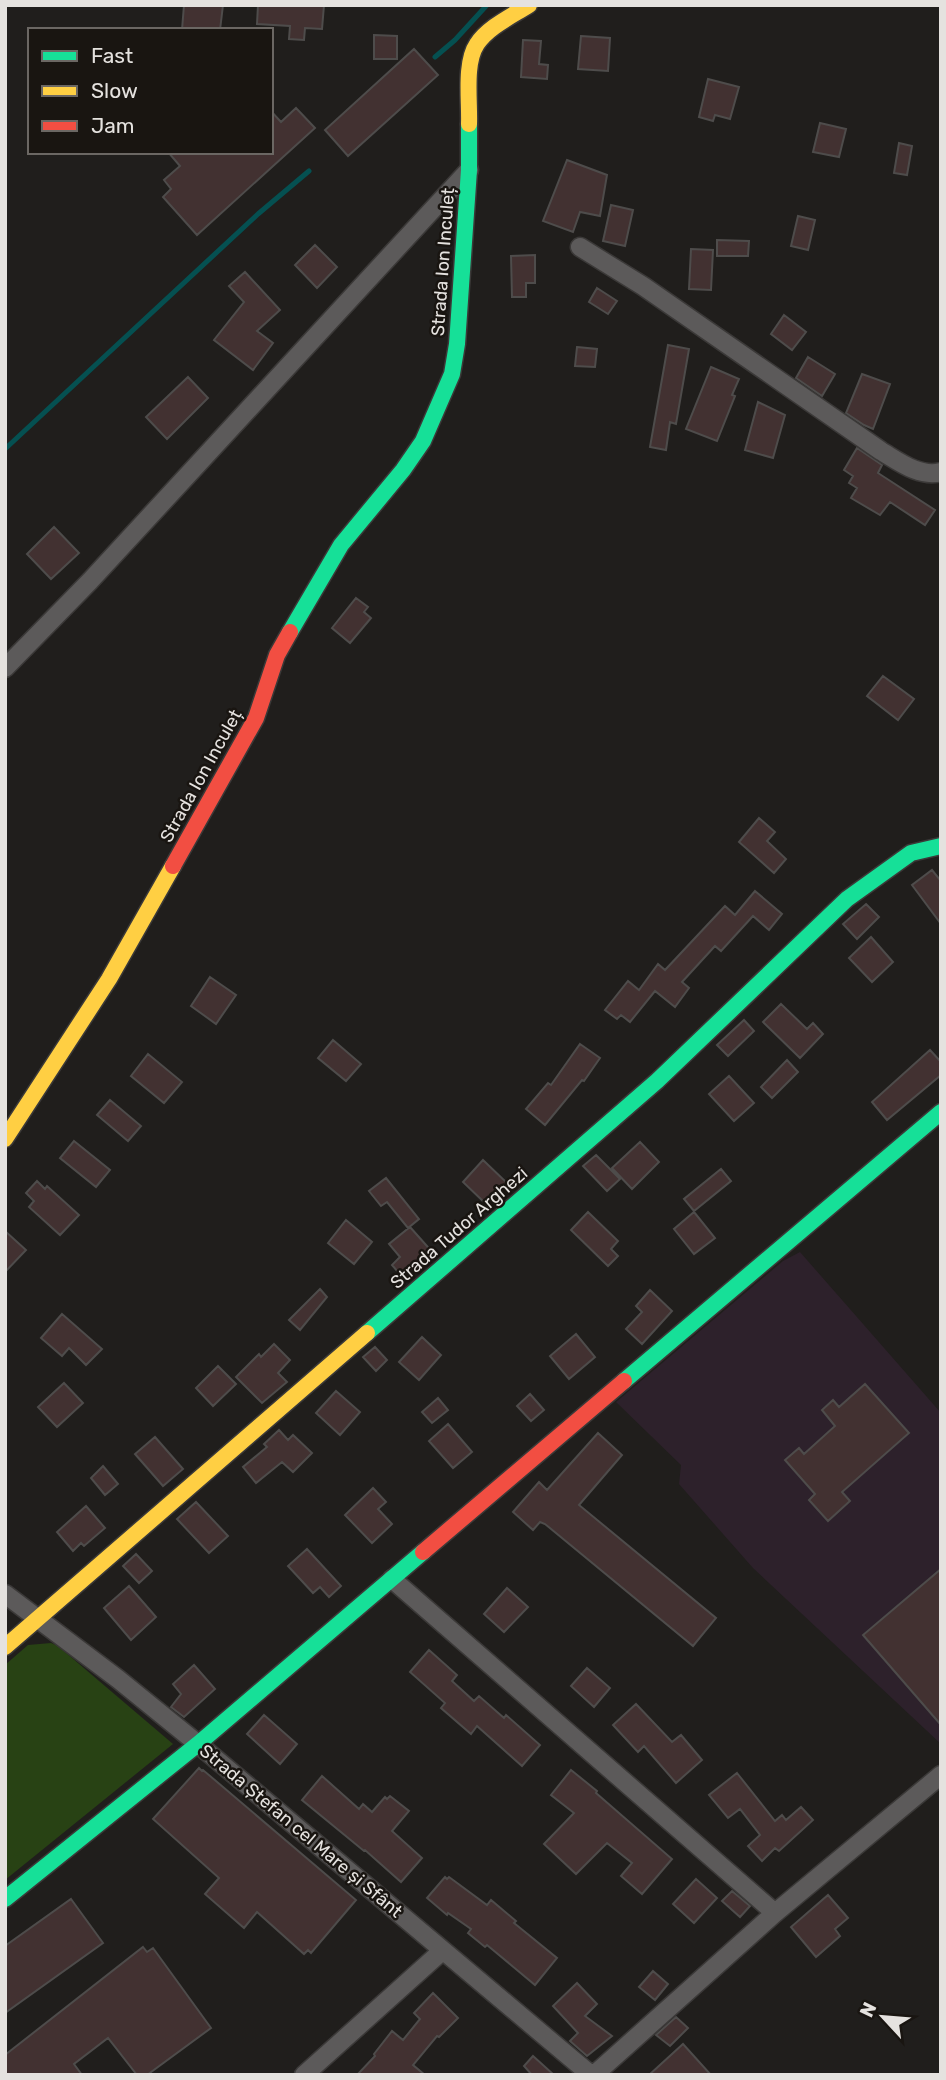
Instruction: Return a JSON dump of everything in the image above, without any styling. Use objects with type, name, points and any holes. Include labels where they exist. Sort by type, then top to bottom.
[{"type":"street","name":"Strada Ion Inculeț","points":[[5,1139],[123,955],[256,718],[277,655],[341,545],[404,470],[423,441],[440,405],[452,374],[457,344],[469,170],[470,61],[477,44],[490,30],[528,5]]},
{"type":"street","points":[[5,668],[90,580],[469,170]]},
{"type":"street","points":[[580,247],[643,286],[881,451],[912,469],[933,474],[941,472]]},
{"type":"street","name":"Strada Tudor Arghezi","points":[[5,1647],[657,1081],[847,899],[911,853],[941,846]]},
{"type":"street","points":[[5,1899],[198,1744],[941,1112]]},
{"type":"street","points":[[392,1579],[775,1913]]},
{"type":"street","name":"Strada Ștefan cel Mare și Sfânt","points":[[5,1594],[198,1744],[593,2075]]},
{"type":"street","points":[[593,2075],[775,1913],[941,1775]]},
{"type":"street","points":[[304,2075],[442,1951]]},
{"type":"shaded area","points":[[800,1252],[941,1413],[941,1744],[753,1568],[679,1484],[681,1465],[616,1402],[783,1261]]},
{"type":"green space","points":[[51,1643],[58,1646],[173,1744],[5,1880],[5,1665],[28,1645]]},
{"type":"building","points":[[184,5],[223,5],[220,28],[182,28]]},
{"type":"building","points":[[258,5],[324,5],[322,29],[305,28],[304,40],[289,39],[290,26],[257,24]]},
{"type":"building","points":[[374,35],[397,36],[397,59],[374,59]]},
{"type":"building","points":[[581,36],[610,38],[608,71],[578,69]]},
{"type":"building","points":[[523,40],[541,41],[539,64],[548,65],[547,79],[521,77]]},
{"type":"building","points":[[414,49],[438,75],[348,156],[325,130]]},
{"type":"building","points":[[708,79],[739,87],[730,119],[715,115],[713,121],[699,117]]},
{"type":"building","points":[[296,108],[315,128],[197,235],[163,197],[171,189],[164,180],[180,166],[170,154],[273,154],[273,113],[281,122]]},
{"type":"building","points":[[820,123],[846,129],[839,157],[813,152]]},
{"type":"building","points":[[899,143],[912,146],[907,175],[894,173]]},
{"type":"building","points":[[567,160],[607,175],[600,216],[580,212],[573,232],[543,221]]},
{"type":"building","points":[[611,205],[633,210],[625,246],[603,241]]},
{"type":"building","points":[[798,216],[815,220],[808,250],[791,246]]},
{"type":"building","points":[[717,240],[749,241],[748,256],[717,256]]},
{"type":"building","points":[[315,245],[337,267],[317,288],[295,265]]},
{"type":"building","points":[[691,249],[713,250],[711,290],[689,289]]},
{"type":"building","points":[[535,255],[535,283],[526,283],[526,297],[512,297],[511,256]]},
{"type":"building","points":[[245,272],[280,310],[257,331],[273,343],[253,370],[214,340],[244,302],[229,286]]},
{"type":"building","points":[[597,288],[617,301],[608,314],[589,302]]},
{"type":"building","points":[[784,315],[806,332],[792,350],[771,334]]},
{"type":"building","points":[[668,345],[689,349],[676,424],[670,422],[666,450],[650,447]]},
{"type":"building","points":[[577,347],[597,349],[595,367],[575,366]]},
{"type":"building","points":[[808,357],[835,374],[822,396],[796,378]]},
{"type":"building","points":[[711,367],[739,379],[717,441],[686,429]]},
{"type":"building","points":[[862,374],[890,384],[873,429],[846,413]]},
{"type":"building","points":[[188,377],[208,398],[167,439],[146,417]]},
{"type":"building","points":[[758,402],[785,415],[773,458],[745,450]]},
{"type":"building","points":[[857,448],[882,465],[878,473],[935,510],[925,525],[890,502],[880,515],[851,498],[857,488],[849,483],[853,476],[844,470]]},
{"type":"building","points":[[54,527],[79,553],[51,579],[27,554]]},
{"type":"building","points":[[356,598],[368,607],[364,612],[371,618],[350,643],[332,628]]},
{"type":"building","points":[[883,676],[914,699],[898,720],[867,696]]},
{"type":"building","points":[[759,818],[775,832],[767,841],[786,859],[774,873],[739,842]]},
{"type":"building","points":[[932,870],[941,881],[941,924],[912,885]]},
{"type":"building","points":[[755,891],[782,914],[769,930],[753,916],[721,951],[715,946],[682,982],[689,988],[675,1007],[655,991],[630,1022],[621,1015],[617,1019],[605,1010],[628,981],[639,990],[658,964],[665,970],[725,906],[735,915]]},
{"type":"building","points":[[866,904],[879,917],[857,939],[843,924]]},
{"type":"building","points":[[871,937],[893,962],[872,982],[849,958]]},
{"type":"building","points":[[210,977],[236,995],[216,1024],[191,1006]]},
{"type":"building","points":[[781,1004],[807,1029],[813,1023],[823,1034],[800,1058],[763,1022]]},
{"type":"building","points":[[744,1020],[754,1031],[728,1056],[717,1045]]},
{"type":"building","points":[[333,1040],[361,1064],[346,1081],[318,1058]]},
{"type":"building","points":[[580,1044],[600,1058],[584,1081],[582,1080],[545,1125],[526,1109],[548,1083],[551,1085]]},
{"type":"building","points":[[930,1050],[941,1062],[941,1075],[887,1120],[872,1102]]},
{"type":"building","points":[[148,1054],[182,1082],[164,1103],[131,1076]]},
{"type":"building","points":[[787,1060],[798,1072],[772,1098],[761,1087]]},
{"type":"building","points":[[729,1076],[754,1103],[734,1121],[709,1094]]},
{"type":"building","points":[[110,1100],[141,1126],[128,1141],[97,1115]]},
{"type":"building","points":[[74,1141],[110,1170],[96,1187],[60,1158]]},
{"type":"building","points":[[640,1142],[659,1162],[632,1189],[612,1168]]},
{"type":"building","points":[[596,1155],[620,1179],[607,1191],[583,1166]]},
{"type":"building","points":[[483,1160],[507,1183],[486,1204],[463,1182]]},
{"type":"building","points":[[721,1169],[731,1181],[694,1211],[684,1199]]},
{"type":"building","points":[[386,1178],[419,1219],[408,1228],[387,1202],[381,1206],[369,1191]]},
{"type":"building","points":[[37,1181],[45,1189],[47,1186],[79,1215],[60,1235],[29,1207],[34,1201],[26,1193]]},
{"type":"building","points":[[588,1212],[618,1241],[611,1249],[618,1256],[608,1266],[571,1230]]},
{"type":"building","points":[[694,1212],[715,1238],[694,1254],[674,1229]]},
{"type":"building","points":[[346,1220],[372,1242],[354,1264],[328,1243]]},
{"type":"building","points":[[410,1227],[434,1254],[404,1279],[392,1265],[400,1257],[389,1244]]},
{"type":"building","points":[[5,1231],[26,1250],[5,1272]]},
{"type":"building","points":[[320,1289],[327,1297],[300,1330],[289,1320]]},
{"type":"building","points":[[650,1290],[672,1311],[642,1344],[626,1329],[642,1312],[636,1306]]},
{"type":"building","points":[[62,1314],[102,1349],[86,1365],[69,1348],[62,1356],[41,1338]]},
{"type":"building","points":[[576,1334],[595,1357],[569,1379],[550,1356]]},
{"type":"building","points":[[422,1337],[441,1355],[419,1380],[399,1362]]},
{"type":"building","points":[[274,1344],[290,1360],[278,1373],[287,1382],[262,1403],[236,1377],[259,1354],[261,1357]]},
{"type":"building","points":[[375,1347],[387,1360],[376,1371],[363,1357]]},
{"type":"building","points":[[218,1366],[236,1384],[213,1406],[196,1388]]},
{"type":"building","points":[[64,1383],[83,1403],[57,1427],[38,1407]]},
{"type":"building","points":[[865,1384],[909,1433],[842,1492],[850,1501],[828,1521],[809,1500],[815,1494],[785,1460],[799,1448],[804,1454],[835,1426],[822,1410],[833,1400],[839,1407]]},
{"type":"building","points":[[336,1391],[360,1412],[340,1435],[316,1413]]},
{"type":"building","points":[[530,1394],[544,1410],[531,1421],[517,1406]]},
{"type":"building","points":[[438,1398],[448,1410],[432,1423],[422,1412]]},
{"type":"building","points":[[448,1424],[472,1452],[453,1468],[429,1441]]},
{"type":"building","points":[[279,1430],[288,1440],[293,1435],[312,1453],[293,1472],[282,1462],[256,1483],[243,1467],[267,1447],[264,1444]]},
{"type":"building","points":[[598,1433],[622,1455],[579,1505],[716,1618],[693,1646],[545,1524],[540,1522],[533,1530],[513,1512],[539,1482],[547,1490]]},
{"type":"building","points":[[155,1437],[183,1469],[163,1486],[135,1454]]},
{"type":"building","points":[[103,1466],[118,1484],[105,1495],[91,1478]]},
{"type":"building","points":[[373,1488],[386,1502],[378,1509],[392,1524],[372,1543],[345,1515]]},
{"type":"building","points":[[196,1502],[228,1536],[209,1553],[177,1519]]},
{"type":"building","points":[[86,1506],[105,1528],[84,1546],[81,1543],[73,1551],[57,1532]]},
{"type":"building","points":[[307,1549],[341,1586],[329,1597],[320,1587],[313,1593],[288,1566]]},
{"type":"building","points":[[136,1554],[152,1571],[139,1583],[123,1566]]},
{"type":"building","points":[[941,1569],[941,1725],[863,1635]]},
{"type":"building","points":[[129,1586],[156,1617],[131,1640],[104,1608]]},
{"type":"building","points":[[507,1588],[528,1607],[504,1632],[484,1614]]},
{"type":"building","points":[[429,1650],[457,1675],[452,1681],[474,1701],[479,1696],[540,1745],[522,1766],[477,1726],[471,1734],[441,1708],[445,1703],[410,1672]]},
{"type":"building","points":[[194,1665],[215,1689],[184,1717],[171,1707],[181,1694],[173,1684]]},
{"type":"building","points":[[587,1668],[610,1688],[594,1707],[571,1686]]},
{"type":"building","points":[[636,1704],[672,1742],[681,1735],[702,1760],[676,1783],[644,1746],[638,1752],[613,1725]]},
{"type":"building","points":[[264,1715],[297,1744],[280,1764],[247,1734]]},
{"type":"building","points":[[199,1768],[356,1900],[311,1953],[308,1950],[304,1954],[257,1912],[244,1928],[205,1894],[219,1878],[153,1819]]},
{"type":"building","points":[[571,1770],[672,1859],[642,1894],[621,1876],[632,1863],[607,1843],[576,1874],[544,1844],[574,1813],[551,1795]]},
{"type":"building","points":[[737,1773],[775,1821],[782,1815],[786,1820],[801,1807],[813,1820],[779,1851],[775,1848],[762,1861],[748,1846],[760,1835],[740,1809],[728,1818],[709,1795]]},
{"type":"building","points":[[322,1776],[359,1809],[363,1804],[372,1812],[385,1797],[387,1799],[390,1796],[409,1811],[392,1831],[422,1858],[401,1882],[302,1800]]},
{"type":"building","points":[[445,1877],[449,1877],[487,1905],[491,1900],[557,1958],[535,1985],[487,1945],[485,1947],[468,1933],[471,1929],[448,1913],[447,1915],[427,1898]]},
{"type":"building","points":[[696,1879],[717,1898],[694,1923],[673,1904]]},
{"type":"building","points":[[732,1891],[750,1906],[740,1917],[722,1901]]},
{"type":"building","points":[[828,1895],[848,1918],[835,1929],[840,1936],[816,1957],[791,1927]]},
{"type":"building","points":[[71,1899],[103,1943],[5,2013],[5,1946]]},
{"type":"building","points":[[143,1947],[147,1952],[153,1948],[211,2028],[147,2075],[137,2075],[108,2038],[74,2064],[82,2075],[5,2075],[5,2055]]},
{"type":"building","points":[[653,1971],[668,1984],[655,2000],[639,1987]]},
{"type":"building","points":[[577,1983],[597,2004],[585,2016],[612,2036],[587,2056],[570,2041],[578,2033],[553,2006]]},
{"type":"building","points":[[433,1993],[458,2018],[437,2036],[413,2065],[425,2075],[357,2075],[375,2056],[392,2031],[403,2040],[420,2019],[414,2013]]},
{"type":"building","points":[[676,2017],[688,2028],[670,2046],[656,2035]]},
{"type":"building","points":[[683,2044],[711,2075],[649,2075]]},
{"type":"building","points":[[533,2056],[554,2075],[532,2075],[524,2066]]},
{"type":"waterway","points":[[435,57],[455,40],[487,5]]},
{"type":"waterway","points":[[5,449],[258,214],[309,171]]},
{"type":"traffic: fast","points":[[290,632],[341,545],[403,470],[423,441],[452,374],[457,344],[469,170],[469,124]]},
{"type":"traffic: fast","points":[[367,1333],[657,1081],[847,899],[911,853],[941,846]]},
{"type":"traffic: fast","points":[[624,1381],[941,1112]]},
{"type":"traffic: fast","points":[[5,1899],[198,1744],[423,1552]]},
{"type":"traffic: slow","points":[[469,124],[470,61],[477,44],[487,32],[529,5]]},
{"type":"traffic: slow","points":[[5,1139],[109,979],[173,866]]},
{"type":"traffic: slow","points":[[5,1647],[367,1333]]},
{"type":"traffic: jam","points":[[173,866],[256,718],[277,655],[290,632]]},
{"type":"traffic: jam","points":[[423,1552],[624,1381]]}]
